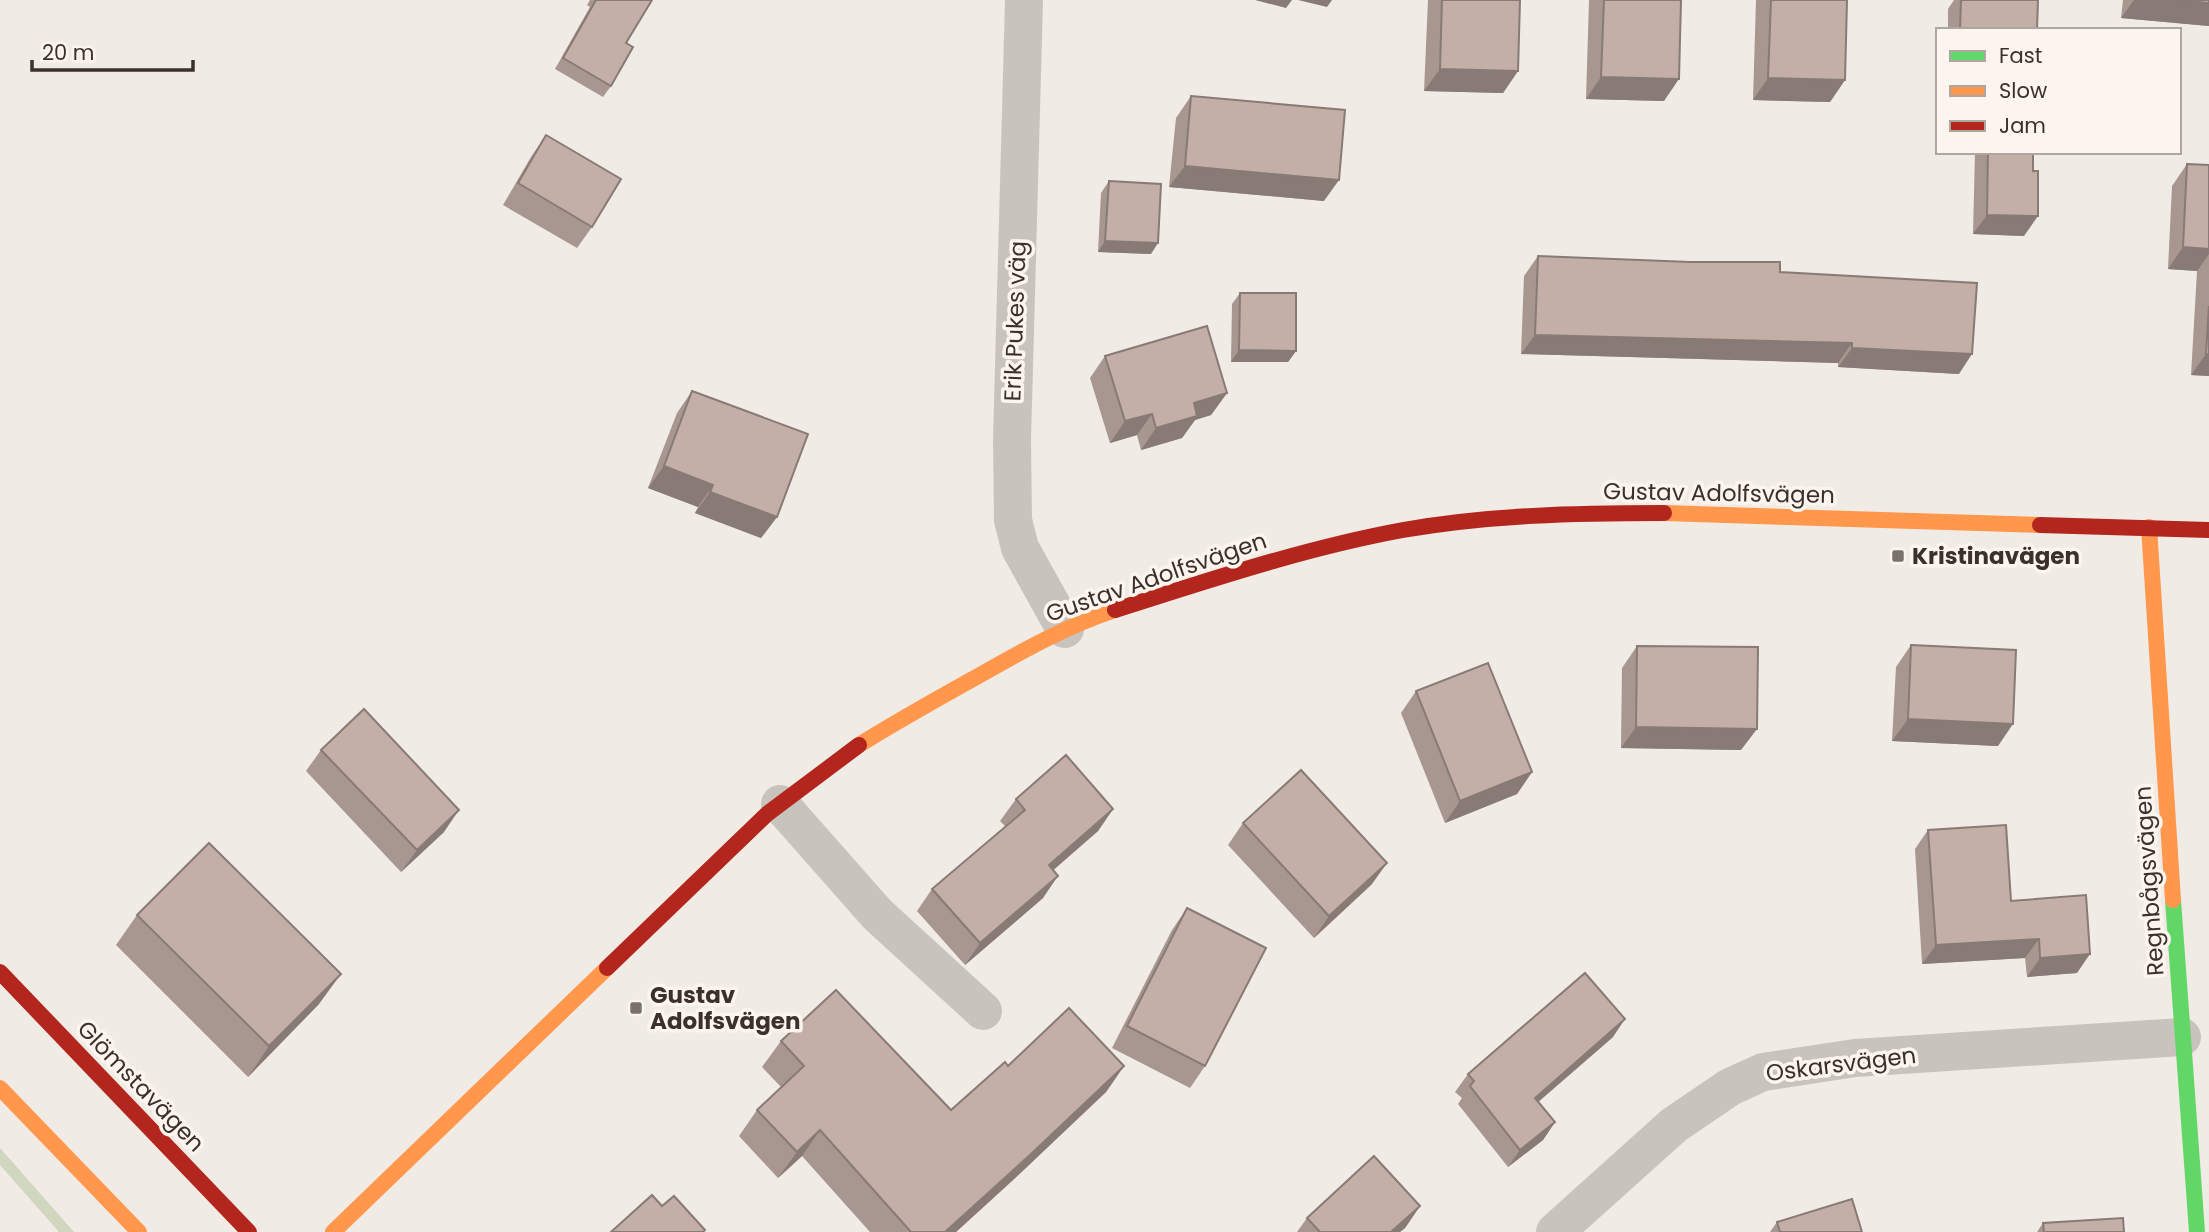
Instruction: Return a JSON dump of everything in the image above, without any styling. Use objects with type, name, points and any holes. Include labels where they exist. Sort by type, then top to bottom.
[{"type":"street","name":"Erik Pukes väg","points":[[1024,0],[1012,440],[1013,520],[1020,548],[1065,629]]},
{"type":"street","name":"Gustav Adolfsvägen","points":[[333,1232],[704,875],[741,836],[845,755],[917,709],[1065,629],[1233,571],[1299,552],[1415,528],[1485,519],[1609,513],[1680,513],[2209,530]]},
{"type":"street","name":"Regnbågsvägen","points":[[2149,527],[2197,1232]]},
{"type":"street","points":[[780,804],[877,914],[983,1011]]},
{"type":"street","name":"Glömstavägen","points":[[0,972],[249,1232]]},
{"type":"street","name":"Oskarsvägen","points":[[1555,1232],[1674,1125],[1730,1087],[1763,1072],[1855,1058],[2182,1037]]},
{"type":"street","points":[[0,1088],[139,1232]]},
{"type":"green space","points":[[0,1148],[74,1232],[59,1232],[0,1165]]},
{"type":"building","points":[[596,0],[652,0],[626,43],[633,47],[611,86],[563,58]]},
{"type":"building","points":[[1442,0],[1520,0],[1518,71],[1440,69]]},
{"type":"building","points":[[1604,0],[1681,0],[1679,79],[1601,77]]},
{"type":"building","points":[[1771,0],[1847,0],[1845,80],[1768,78]]},
{"type":"building","points":[[1961,0],[2038,0],[2037,28],[1960,28]]},
{"type":"building","points":[[2174,0],[2209,0],[2209,3]]},
{"type":"building","points":[[1191,96],[1345,110],[1339,180],[1185,166]]},
{"type":"building","points":[[546,135],[621,179],[592,227],[518,183]]},
{"type":"building","points":[[1988,154],[2033,154],[2033,171],[2038,171],[2038,216],[1987,215]]},
{"type":"building","points":[[2187,164],[2209,165],[2209,249],[2183,247]]},
{"type":"building","points":[[1109,181],[1161,184],[1158,243],[1105,241]]},
{"type":"building","points":[[1538,256],[1690,262],[1780,262],[1780,272],[1977,283],[1972,354],[1852,348],[1852,343],[1535,335]]},
{"type":"building","points":[[1240,293],[1296,293],[1296,351],[1239,350]]},
{"type":"building","points":[[2209,306],[2209,354],[2206,354]]},
{"type":"building","points":[[1207,326],[1227,393],[1194,403],[1197,416],[1156,428],[1152,414],[1125,421],[1105,356]]},
{"type":"building","points":[[692,391],[808,434],[777,517],[710,492],[713,485],[664,466]]},
{"type":"building","points":[[1911,645],[2016,650],[2013,724],[1908,719]]},
{"type":"building","points":[[1637,646],[1758,647],[1757,729],[1636,727]]},
{"type":"building","points":[[1488,663],[1532,772],[1460,801],[1416,691]]},
{"type":"building","points":[[364,709],[459,810],[417,850],[321,750]]},
{"type":"building","points":[[1066,755],[1113,809],[1049,865],[1058,876],[980,943],[932,889],[1025,810],[1016,799]]},
{"type":"building","points":[[1301,770],[1387,863],[1329,916],[1243,823]]},
{"type":"building","points":[[2006,825],[2011,901],[2086,895],[2090,954],[2040,958],[2039,939],[1936,945],[1928,830]]},
{"type":"building","points":[[209,843],[341,974],[269,1046],[137,915]]},
{"type":"building","points":[[1187,908],[1266,948],[1205,1066],[1127,1026]]},
{"type":"building","points":[[1585,973],[1625,1019],[1535,1098],[1555,1122],[1520,1150],[1470,1086],[1474,1081],[1468,1074]]},
{"type":"building","points":[[836,990],[951,1110],[1005,1062],[1008,1066],[1069,1008],[1124,1066],[945,1232],[911,1232],[820,1130],[797,1152],[757,1110],[804,1066],[781,1041]]},
{"type":"building","points":[[1374,1156],[1420,1206],[1391,1232],[1320,1232],[1307,1218]]},
{"type":"building","points":[[652,1195],[662,1206],[674,1196],[705,1230],[611,1232]]},
{"type":"building","points":[[1852,1199],[1862,1232],[1780,1232],[1777,1222]]},
{"type":"building","points":[[2123,1218],[2124,1232],[2044,1232],[2043,1223]]},
{"type":"traffic: fast","points":[[2173,900],[2197,1232]]},
{"type":"traffic: slow","points":[[1664,513],[2040,525]]},
{"type":"traffic: slow","points":[[2149,527],[2173,900]]},
{"type":"traffic: slow","points":[[859,745],[1029,648],[1080,623],[1115,610]]},
{"type":"traffic: slow","points":[[333,1232],[607,968]]},
{"type":"traffic: slow","points":[[0,1088],[139,1232]]},
{"type":"traffic: jam","points":[[1115,610],[1294,555],[1403,530],[1533,516],[1664,513]]},
{"type":"traffic: jam","points":[[2040,525],[2209,530]]},
{"type":"traffic: jam","points":[[607,968],[767,814],[859,745]]},
{"type":"traffic: jam","points":[[0,972],[249,1232]]},
{"type":"place","name":"Kristinavägen","points":[[1898,556]]},
{"type":"place","name":"Gustav Adolfsvägen","points":[[636,1008]]}]
